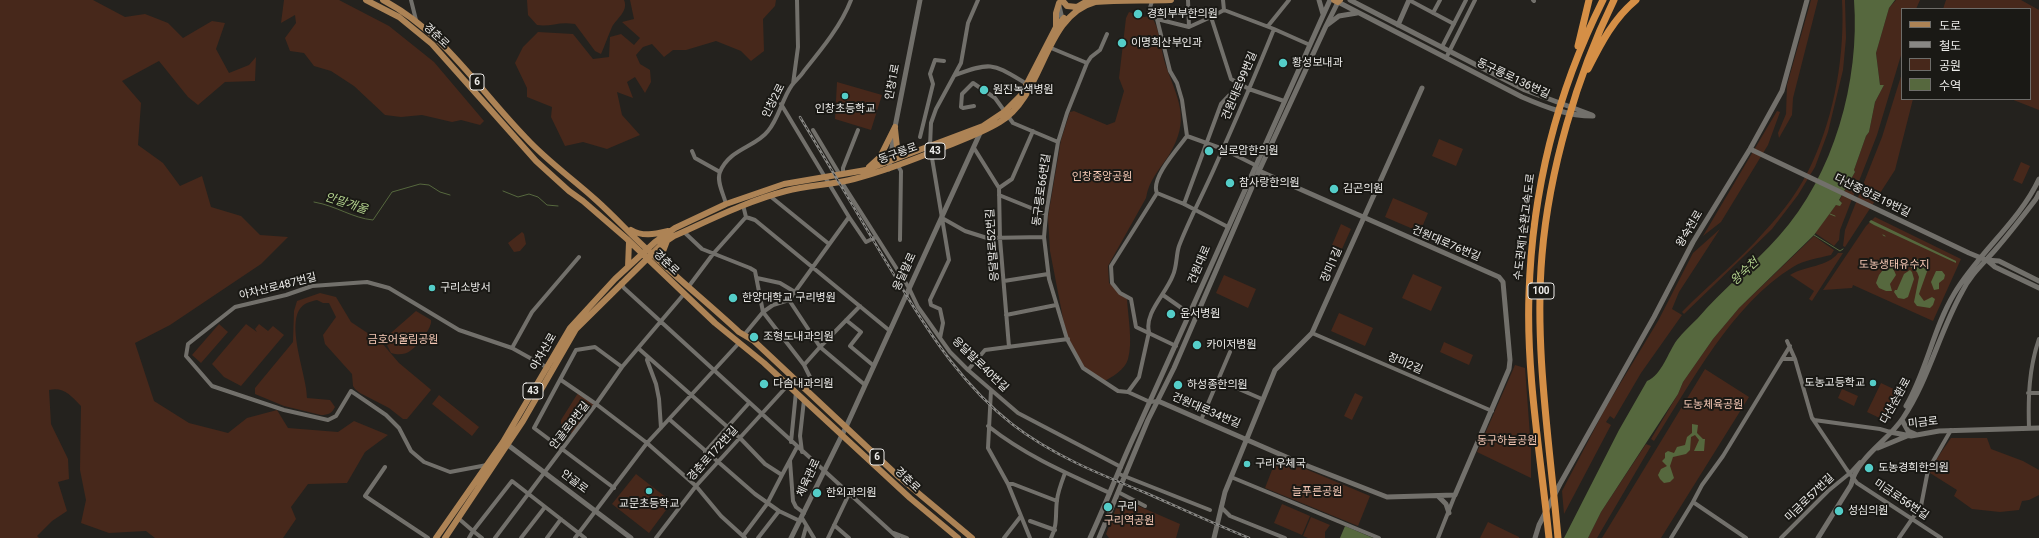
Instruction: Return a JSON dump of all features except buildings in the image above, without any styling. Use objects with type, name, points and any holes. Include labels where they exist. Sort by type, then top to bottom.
[{"type":"highway","points":[[1569,79],[1590,0]]},
{"type":"highway","name":"수도권제1순환고속도로","points":[[1549,538],[1534,408],[1529,289],[1531,255],[1541,179],[1556,118],[1569,79],[1602,0]]},
{"type":"highway","name":"수도권제1순환고속도로","points":[[1558,538],[1542,358],[1540,298],[1542,254],[1554,178],[1568,122],[1592,46],[1614,0]]},
{"type":"highway","points":[[1580,85],[1609,30],[1636,0]]},
{"type":"main road","name":"경춘로","points":[[366,0],[400,17],[432,44],[536,161],[629,242],[738,343],[764,363],[843,434],[910,498],[958,538]]},
{"type":"main road","name":"경춘로","points":[[383,0],[416,20],[446,46],[526,138],[626,228],[649,251],[744,335],[754,341],[899,477],[972,538]]},
{"type":"main road","name":"동구릉로","points":[[649,251],[667,240],[744,205],[770,196],[828,183],[923,150],[931,149],[980,133],[1006,115],[1026,95],[1063,22],[1078,4],[1089,0]]},
{"type":"main road","name":"동구릉로","points":[[649,251],[675,228],[726,204],[784,184],[824,176],[842,177],[889,169],[1006,115],[1027,84],[1056,27],[1073,14],[1096,2],[1112,0],[1171,0]]},
{"type":"main road","points":[[1056,27],[1056,13],[1060,1],[1067,6],[1078,4]]},
{"type":"main road","points":[[895,127],[896,144],[901,150],[907,152],[923,150]]},
{"type":"main road","points":[[866,170],[880,157],[895,127]]},
{"type":"main road","points":[[626,228],[636,234],[648,235],[675,228]]},
{"type":"main road","points":[[664,264],[662,254],[667,240]]},
{"type":"main road","points":[[628,267],[629,242]]},
{"type":"main road","name":"아차산로","points":[[445,538],[576,329],[621,283],[649,251]]},
{"type":"main road","name":"아차산로","points":[[550,369],[570,328],[628,267],[644,256]]},
{"type":"main road","name":"아차산로","points":[[436,538],[505,443]]},
{"type":"street","points":[[411,0],[416,20]]},
{"type":"street","points":[[793,84],[798,47],[797,0]]},
{"type":"street","name":"인창2로","points":[[720,172],[724,164],[736,152],[768,132],[781,104],[793,84],[835,30],[851,0]]},
{"type":"street","name":"인창1로","points":[[889,169],[895,127],[920,0]]},
{"type":"street","points":[[978,0],[968,23],[961,63],[931,119],[931,149],[940,213],[942,218],[965,231],[987,238],[1000,239],[1044,237]]},
{"type":"street","points":[[1188,0],[1189,27]]},
{"type":"street","points":[[1223,0],[1224,10]]},
{"type":"street","points":[[1268,26],[1289,0]]},
{"type":"street","points":[[1319,0],[1323,11],[1322,18]]},
{"type":"street","name":"건원대로","points":[[1090,538],[1255,165],[1330,0]]},
{"type":"street","name":"동구릉로136번길","points":[[1337,1],[1357,13],[1543,106],[1578,116],[1592,116],[1583,111],[1525,90],[1350,0]]},
{"type":"street","points":[[1357,0],[1372,12]]},
{"type":"street","points":[[1398,25],[1409,0],[1454,24]]},
{"type":"street","points":[[1433,13],[1440,0]]},
{"type":"street","points":[[1442,47],[1466,0]]},
{"type":"street","points":[[1446,58],[1475,0]]},
{"type":"street","name":"왕숙천로","points":[[1535,538],[1539,525],[1654,317],[1693,242],[1752,150],[1782,91],[1807,0]]},
{"type":"street","points":[[1060,1],[1063,22]]},
{"type":"street","points":[[1152,1],[1149,11],[1152,16],[1157,19],[1189,27],[1224,10],[1268,26],[1310,45]]},
{"type":"street","name":"건원대로","points":[[1098,538],[1204,296],[1234,233],[1259,171],[1337,1]]},
{"type":"street","points":[[1326,26],[1340,16],[1357,13]]},
{"type":"street","points":[[1211,17],[1231,79],[1249,89],[1284,101]]},
{"type":"street","points":[[1157,19],[1170,71],[1177,83],[1182,100],[1187,136],[1157,178],[1155,188],[1158,193],[1184,204],[1228,227]]},
{"type":"street","name":"건원대로99번길","points":[[1128,392],[1139,377],[1149,332],[1147,325],[1151,311],[1163,295],[1176,268],[1178,247],[1223,149],[1274,29]]},
{"type":"street","points":[[1058,142],[1067,113],[1087,64],[1091,57],[1100,50],[1106,34]]},
{"type":"street","points":[[1051,48],[1087,64]]},
{"type":"street","points":[[920,137],[933,84],[930,74],[931,68],[935,60],[944,61]]},
{"type":"street","points":[[955,75],[978,66],[994,66],[1000,67],[1027,84]]},
{"type":"street","points":[[974,106],[963,108],[961,106],[962,94],[973,83],[995,98],[1006,115]]},
{"type":"street","name":"건원대로99번길","points":[[1184,204],[1221,104],[1240,84]]},
{"type":"street","name":"장미1길","points":[[1245,439],[1275,370],[1312,333],[1422,88]]},
{"type":"street","points":[[930,98],[940,100]]},
{"type":"street","points":[[781,104],[849,218],[866,242],[876,237]]},
{"type":"street","name":"동구릉로66번길","points":[[1006,115],[1016,124],[1058,142],[1046,214],[1044,237],[1048,274],[1056,305],[1068,339],[1083,368],[1118,391],[1128,392]]},
{"type":"street","name":"응달말로","points":[[846,427],[983,126]]},
{"type":"street","points":[[813,130],[876,237],[909,288],[918,307],[940,338]]},
{"type":"street","points":[[842,177],[843,168],[858,130]]},
{"type":"street","points":[[974,148],[999,188],[1012,179],[1033,131]]},
{"type":"street","points":[[1187,136],[1223,149],[1255,165],[1259,171]]},
{"type":"street","name":"다산중앙로19번길","points":[[1752,150],[1984,259],[1995,267],[2039,288]]},
{"type":"street","points":[[692,151],[695,158],[720,172],[719,179],[726,204]]},
{"type":"street","points":[[898,166],[901,171],[900,240]]},
{"type":"street","name":"건원대로76번길","points":[[1259,171],[1499,277],[1503,282],[1506,293],[1510,360],[1509,369],[1492,411]]},
{"type":"street","name":"다산순환로","points":[[1890,432],[1902,420],[1930,368],[1962,291],[2023,205],[2039,179]]},
{"type":"street","name":"응달말로52번길","points":[[999,188],[1000,239],[1009,348]]},
{"type":"street","points":[[1158,193],[1112,266],[1112,283],[1120,293],[1131,299],[1136,328],[1149,332],[1176,346]]},
{"type":"street","name":"다산순환로","points":[[1890,432],[1915,390],[1949,301],[1963,279],[1984,259],[2038,200],[2039,193]]},
{"type":"street","points":[[770,196],[829,244]]},
{"type":"street","points":[[999,196],[1046,214]]},
{"type":"street","points":[[744,205],[746,217]]},
{"type":"street","points":[[689,286],[713,254],[746,217]]},
{"type":"street","points":[[746,217],[755,220],[890,331]]},
{"type":"street","points":[[744,335],[764,312],[773,305],[789,300],[849,218]]},
{"type":"street","name":"응달말로40번길","points":[[942,218],[949,260],[930,300],[932,305],[940,309],[943,323],[940,338],[950,352],[968,370],[1018,413],[1121,467]]},
{"type":"street","points":[[684,232],[702,249],[755,271],[764,312],[804,365],[811,379],[807,391]]},
{"type":"street","points":[[512,348],[532,312],[579,257]]},
{"type":"street","name":"다산중앙로19번길","points":[[1984,259],[2003,263],[2039,281]]},
{"type":"street","points":[[1004,280],[1048,274]]},
{"type":"street","points":[[757,278],[780,283],[795,292]]},
{"type":"street","name":"아차산로487번길","points":[[488,465],[450,472],[424,462],[411,451],[399,428],[386,415],[351,390],[336,416],[328,420],[284,410],[212,386],[186,356],[188,344],[235,307],[286,295],[312,286],[367,282],[389,288],[459,330],[512,348],[550,369]]},
{"type":"street","points":[[621,283],[624,288],[791,442],[898,538]]},
{"type":"street","points":[[561,380],[596,404],[638,348],[684,294]]},
{"type":"street","points":[[1163,295],[1190,314]]},
{"type":"street","points":[[789,300],[820,347],[865,385]]},
{"type":"street","points":[[1006,315],[1056,305]]},
{"type":"street","points":[[804,365],[860,306]]},
{"type":"street","points":[[846,320],[861,332],[850,346],[874,366]]},
{"type":"street","name":"장미2길","points":[[1312,333],[1492,411]]},
{"type":"street","points":[[2028,428],[2028,393],[2034,355],[2039,338]]},
{"type":"street","points":[[968,370],[985,350],[1068,339]]},
{"type":"street","name":"미금로56번길","points":[[1787,341],[1795,360],[1812,418],[1858,483],[1941,538]]},
{"type":"street","points":[[575,538],[647,443],[738,343]]},
{"type":"street","points":[[1670,538],[1702,485],[1723,456],[1790,346]]},
{"type":"street","points":[[614,488],[534,428],[576,350],[580,348],[595,347],[622,368]]},
{"type":"street","points":[[638,348],[740,438],[765,464],[782,476]]},
{"type":"street","points":[[1201,420],[1230,352]]},
{"type":"street","points":[[648,356],[659,398],[661,428]]},
{"type":"street","points":[[1782,359],[1795,360]]},
{"type":"street","points":[[1218,380],[1262,399]]},
{"type":"street","name":"경춘로172번길","points":[[656,538],[696,486],[740,438],[760,413],[788,385]]},
{"type":"street","points":[[991,390],[988,448],[1008,484],[1030,538]]},
{"type":"street","points":[[791,442],[796,392]]},
{"type":"street","points":[[1128,392],[1150,402],[1158,401]]},
{"type":"street","points":[[2028,393],[2039,394]]},
{"type":"street","points":[[802,452],[800,436],[804,400]]},
{"type":"street","name":"건원대로34번길","points":[[1158,401],[1300,463],[1387,497],[1455,495]]},
{"type":"street","points":[[705,452],[749,403]]},
{"type":"street","name":"안골로8번길","points":[[495,538],[546,473],[596,404],[647,443],[696,486],[721,516],[744,537]]},
{"type":"street","points":[[1438,538],[1492,411]]},
{"type":"street","points":[[1812,418],[1814,420],[1880,429],[1890,432],[1852,475],[1852,485],[1818,538]]},
{"type":"street","points":[[669,419],[705,452],[719,461],[742,484],[767,504],[779,511],[802,517]]},
{"type":"street","points":[[1902,420],[1908,431],[1916,435]]},
{"type":"street","points":[[988,426],[1023,452],[1110,493]]},
{"type":"street","name":"체육관로","points":[[792,538],[823,471],[846,427]]},
{"type":"street","name":"미금로","points":[[1890,432],[1908,436],[1951,430],[2039,428]]},
{"type":"street","points":[[1900,538],[1921,506],[1928,470],[1951,430]]},
{"type":"street","points":[[1872,452],[1908,436]]},
{"type":"street","name":"건원대로34번길","points":[[1214,538],[1221,507],[1245,439]]},
{"type":"street","name":"안골로","points":[[505,443],[631,538]]},
{"type":"street","points":[[744,537],[767,504],[797,447]]},
{"type":"street","points":[[790,461],[793,501],[806,527],[814,538]]},
{"type":"street","points":[[385,467],[365,496],[428,538]]},
{"type":"street","points":[[1051,538],[1055,530],[1058,508],[1057,501],[1065,473]]},
{"type":"street","points":[[1118,474],[1210,510]]},
{"type":"street","name":"미금로57번길","points":[[1781,538],[1845,476],[1852,475]]},
{"type":"street","points":[[1231,477],[1379,538]]},
{"type":"street","points":[[469,538],[512,482],[585,538]]},
{"type":"street","points":[[1008,484],[1013,484],[1057,501]]},
{"type":"street","points":[[1118,492],[1145,506]]},
{"type":"street","points":[[828,538],[849,494]]},
{"type":"street","points":[[1438,496],[1446,504],[1449,513]]},
{"type":"street","points":[[1693,502],[1746,538]]},
{"type":"street","points":[[521,538],[545,507]]},
{"type":"street","points":[[1221,507],[1230,516],[1285,538]]},
{"type":"street","points":[[758,538],[779,511]]},
{"type":"street","points":[[1004,538],[1021,516]]},
{"type":"street","points":[[458,518],[482,538]]},
{"type":"street","points":[[547,538],[561,519]]},
{"type":"street","points":[[1030,521],[1055,530]]},
{"type":"street","points":[[834,525],[849,538]]},
{"type":"street","points":[[803,538],[806,527]]},
{"type":"street","points":[[892,532],[907,538]]},
{"type":"green space","points":[[0,0],[93,0],[125,17],[145,14],[168,23],[183,38],[212,21],[225,23],[216,49],[229,73],[249,65],[256,57],[255,81],[225,82],[198,105],[188,97],[159,61],[122,81],[141,103],[138,145],[163,163],[180,186],[202,176],[211,207],[241,216],[260,235],[288,237],[261,264],[170,325],[135,343],[154,401],[189,423],[228,433],[247,418],[277,410],[288,428],[338,432],[354,421],[388,435],[365,452],[347,483],[308,484],[291,507],[296,519],[283,538],[155,538],[146,531],[109,533],[81,523],[86,500],[80,470],[81,406],[63,391],[54,389],[49,390],[51,424],[68,459],[69,479],[58,482],[67,511],[52,521],[37,536],[39,538],[0,538]]},
{"type":"green space","points":[[284,0],[339,0],[389,26],[434,62],[484,121],[480,125],[461,120],[452,122],[422,115],[401,117],[385,115],[354,86],[331,71],[314,66],[304,53],[290,51],[285,38],[296,23],[295,15],[281,23]]},
{"type":"green space","points":[[527,0],[624,0],[625,8],[612,27],[601,54],[595,51],[575,24],[564,23],[537,25],[528,15]]},
{"type":"green space","points":[[630,0],[776,0],[775,6],[763,19],[764,51],[751,61],[741,51],[716,41],[686,50],[673,50],[664,57],[652,44],[643,47],[636,55],[640,64],[650,70],[651,82],[645,93],[635,77],[627,82],[633,98],[617,92],[622,115],[640,135],[607,149],[583,142],[565,146],[551,117],[552,107],[527,97],[527,88],[515,63],[523,47],[538,32],[573,34],[593,59],[609,57],[610,37],[621,34],[634,45],[640,38],[622,22],[634,19]]},
{"type":"green space","points":[[1811,0],[1818,0],[1793,98],[1792,115],[1779,138],[1778,133],[1786,114],[1787,85]]},
{"type":"green space","points":[[1842,0],[1845,0],[1846,38],[1843,70],[1828,132],[1815,167],[1798,195],[1772,229],[1684,314],[1682,312],[1754,243],[1785,208],[1803,182],[1827,124],[1837,83],[1842,41]]},
{"type":"green space","points":[[1896,0],[1920,0],[1916,8],[1901,8],[1901,55],[1877,135],[1840,230],[1839,240],[1834,246],[1815,233],[1836,205],[1842,202],[1839,201],[1855,172],[1854,170],[1866,136],[1869,132],[1875,102],[1884,85],[1880,85],[1876,53],[1889,8]]},
{"type":"green space","points":[[1946,0],[2021,0],[2039,10],[2039,110],[2014,100],[2031,100],[2031,8],[1943,8]]},
{"type":"green space","name":"인창중앙공원","points":[[1129,12],[1144,17],[1151,16],[1157,27],[1166,66],[1178,100],[1181,120],[1180,131],[1176,142],[1152,180],[1146,198],[1108,266],[1109,283],[1127,299],[1130,345],[1128,359],[1124,367],[1118,373],[1103,382],[1083,368],[1067,339],[1050,251],[1048,217],[1061,140],[1070,112],[1074,111],[1107,125],[1115,122],[1124,91],[1119,78],[1126,18]]},
{"type":"green space","points":[[1901,76],[1901,100],[1913,100],[1895,170],[1845,247],[1843,246],[1845,230],[1882,137]]},
{"type":"green space","points":[[837,82],[882,95],[871,130],[835,119]]},
{"type":"green space","points":[[1777,111],[1780,112],[1768,145],[1721,222],[1703,236]]},
{"type":"green space","points":[[1439,139],[1463,149],[1456,166],[1432,156]]},
{"type":"green space","points":[[2021,162],[2030,166],[2022,184],[2013,180]]},
{"type":"green space","points":[[1393,198],[1428,213],[1420,232],[1385,217]]},
{"type":"green space","name":"도농생태유수지","points":[[1875,217],[1961,259],[1933,321],[1853,285],[1852,288],[1823,290],[1866,226]]},
{"type":"green space","points":[[1341,224],[1351,229],[1342,249],[1332,245]]},
{"type":"green space","points":[[1720,229],[1679,292],[1672,309],[1682,315],[1641,373],[1614,419],[1610,416],[1606,422],[1611,425],[1564,514],[1562,491],[1606,407],[1658,321],[1693,253]]},
{"type":"green space","points":[[522,232],[524,234],[526,244],[520,251],[514,252],[508,243]]},
{"type":"green space","points":[[1814,236],[1834,250],[1831,255],[1807,261],[1793,267],[1771,282],[1751,301],[1732,323],[1698,370],[1654,441],[1651,439],[1678,394],[1683,382],[1713,339],[1739,308]]},
{"type":"green space","points":[[1838,253],[1843,253],[1812,301],[1809,299],[1814,291],[1790,275],[1822,264],[1834,258]]},
{"type":"green space","points":[[1413,274],[1442,287],[1431,311],[1402,298]]},
{"type":"green space","points":[[1224,275],[1256,289],[1248,308],[1216,293]]},
{"type":"green space","points":[[320,293],[336,297],[351,322],[381,342],[399,363],[431,390],[407,419],[403,419],[389,408],[355,389],[353,386],[352,374],[325,344],[323,335],[336,317],[329,303],[323,303],[317,300],[305,304],[299,311],[296,322],[298,348],[307,398],[330,400],[335,407],[334,409],[328,414],[321,415],[284,406],[255,394],[255,388],[293,342],[294,311],[297,301]]},
{"type":"green space","name":"금호어울림공원","points":[[416,311],[431,320],[430,327],[424,337],[413,349],[401,354],[391,353],[384,339]]},
{"type":"green space","points":[[1339,313],[1373,328],[1365,346],[1331,331]]},
{"type":"green space","points":[[219,324],[228,332],[201,363],[192,355]]},
{"type":"green space","points":[[246,324],[257,332],[255,329],[259,324],[268,331],[273,326],[284,335],[241,386],[224,377],[212,364]]},
{"type":"green space","points":[[1444,342],[1473,355],[1469,365],[1440,352]]},
{"type":"green space","name":"동구하늘공원","points":[[1515,365],[1525,368],[1531,449],[1531,478],[1477,452]]},
{"type":"green space","name":"도농체육공원","points":[[1705,369],[1749,397],[1661,538],[1602,538]]},
{"type":"green space","points":[[1881,383],[1900,392],[1886,421],[1867,412]]},
{"type":"green space","points":[[1842,389],[1858,396],[1854,406],[1838,398]]},
{"type":"green space","points":[[578,393],[596,404],[574,435],[561,424],[561,420]]},
{"type":"green space","points":[[1355,393],[1363,397],[1352,420],[1344,416]]},
{"type":"green space","points":[[439,395],[479,427],[472,436],[432,404]]},
{"type":"green space","points":[[1951,438],[1987,438],[1991,449],[2023,461],[2039,470],[2039,495],[2029,500],[2022,501],[2019,510],[2000,512],[1972,509],[1954,496],[1957,490],[1930,473],[1933,464]]},
{"type":"green space","points":[[1646,444],[1651,446],[1597,538],[1588,538],[1601,512]]},
{"type":"green space","name":"늘푸른공원","points":[[1277,457],[1370,496],[1358,526],[1265,488]]},
{"type":"green space","points":[[636,474],[672,502],[649,533],[612,504]]},
{"type":"green space","name":"구리역공원","points":[[1120,498],[1180,524],[1176,538],[1109,538],[1106,534]]},
{"type":"green space","points":[[1282,504],[1310,516],[1302,535],[1274,523]]},
{"type":"green space","points":[[1311,517],[1330,525],[1325,532],[1325,538],[1308,538],[1303,536]]},
{"type":"green space","points":[[1488,522],[1519,537],[1519,538],[1480,538]]},
{"type":"water","name":"왕숙천","points":[[1854,0],[1895,0],[1889,8],[1876,53],[1880,85],[1884,85],[1875,102],[1869,132],[1866,136],[1854,170],[1855,172],[1839,200],[1842,203],[1840,206],[1836,205],[1814,235],[1739,308],[1713,339],[1683,382],[1678,394],[1601,512],[1588,538],[1564,538],[1619,430],[1647,381],[1661,369],[1677,340],[1682,334],[1779,236],[1798,212],[1815,185],[1839,126],[1847,94],[1853,62],[1855,31]]},
{"type":"water","points":[[1871,220],[1956,261],[1956,263],[1874,225],[1869,222]]},
{"type":"water","points":[[1917,259],[1929,266],[1919,294],[1924,301],[1932,297],[1935,299],[1930,308],[1917,306],[1914,302],[1919,277],[1917,272],[1909,266]]},
{"type":"water","points":[[1886,266],[1893,268],[1896,275],[1890,284],[1892,291],[1886,291],[1879,288],[1876,283],[1879,275]]},
{"type":"water","points":[[1910,270],[1914,279],[1908,297],[1904,299],[1898,298],[1894,292],[1897,290],[1904,274]]},
{"type":"water","points":[[1936,271],[1942,271],[1945,275],[1944,279],[1939,283],[1939,289],[1934,290],[1931,282]]},
{"type":"water","points":[[1692,424],[1698,425],[1697,433],[1705,439],[1704,451],[1694,451],[1699,440],[1695,435],[1691,437],[1690,450],[1686,454],[1673,457],[1670,466],[1674,478],[1670,482],[1664,483],[1658,475],[1661,469],[1667,466],[1662,461],[1665,458],[1665,453],[1668,451],[1674,453],[1677,447],[1685,445],[1687,437],[1692,433]]},
{"type":"water","points":[[1345,526],[1373,538],[1340,538]]},
{"type":"waterway","name":"안말개울","points":[[314,202],[330,206],[358,217],[373,220],[392,192],[420,184],[429,185],[440,192],[450,195]]},
{"type":"waterway","name":"안말개울","points":[[503,191],[518,197],[529,194],[538,197],[547,205],[558,206]]},
{"type":"waterway","points":[[1830,214],[1835,216]]},
{"type":"waterway","points":[[1814,235],[1840,251],[1843,249]]},
{"type":"railway","points":[[800,117],[913,307],[964,378],[995,410],[1027,435],[1076,463],[1249,538]]},
{"type":"place","name":"경희부부한의원","points":[[1138,14]]},
{"type":"place","name":"이명희산부인과","points":[[1122,43]]},
{"type":"place","name":"황성보내과","points":[[1283,63]]},
{"type":"place","name":"원진녹색병원","points":[[984,90]]},
{"type":"place","name":"인창초등학교","points":[[845,96]]},
{"type":"place","name":"실로암한의원","points":[[1209,151]]},
{"type":"place","name":"참사랑한의원","points":[[1230,183]]},
{"type":"place","name":"김곤의원","points":[[1334,189]]},
{"type":"place","name":"구리소방서","points":[[432,288]]},
{"type":"place","name":"한양대학교 구리병원","points":[[733,298]]},
{"type":"place","name":"윤서병원","points":[[1171,314]]},
{"type":"place","name":"조형도내과의원","points":[[754,337]]},
{"type":"place","name":"카이저병원","points":[[1197,345]]},
{"type":"place","name":"도농고등학교","points":[[1873,383]]},
{"type":"place","name":"다솜내과의원","points":[[764,384]]},
{"type":"place","name":"하성종한의원","points":[[1178,385]]},
{"type":"place","name":"구리우체국","points":[[1247,464]]},
{"type":"place","name":"도농경희한의원","points":[[1869,468]]},
{"type":"place","name":"교문초등학교","points":[[649,491]]},
{"type":"place","name":"한외과의원","points":[[817,493]]},
{"type":"place","name":"구리","points":[[1108,507]]},
{"type":"place","name":"성심의원","points":[[1839,511]]}]
